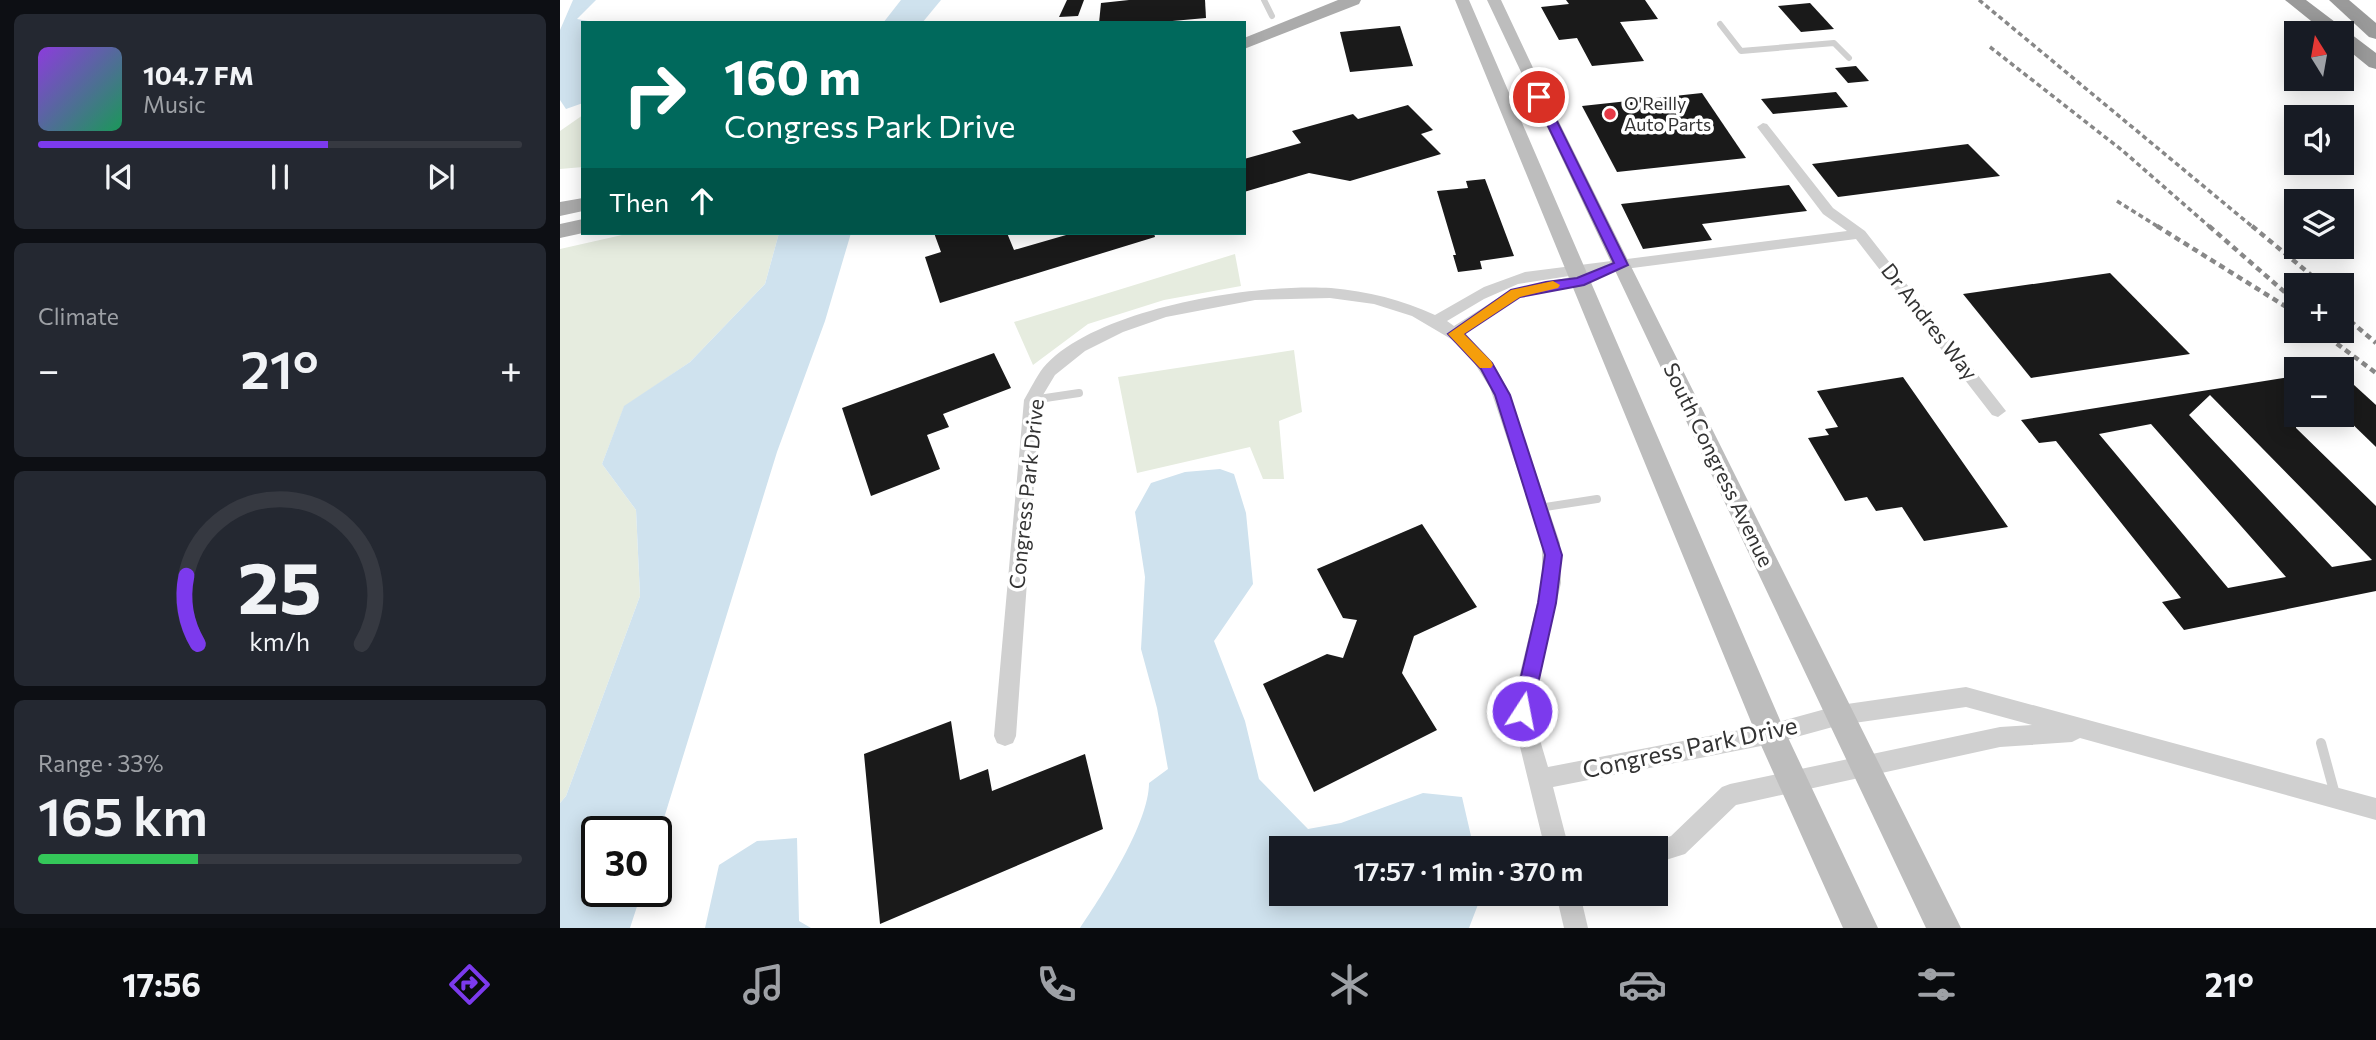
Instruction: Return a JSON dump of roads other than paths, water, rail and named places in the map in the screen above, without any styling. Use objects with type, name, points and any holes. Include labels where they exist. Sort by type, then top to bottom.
[{"type":"highway","points":[[2294,0],[2322,21]]},
{"type":"highway","points":[[2338,0],[2376,33]]},
{"type":"highway","points":[[2354,46],[2376,63]]},
{"type":"main road","points":[[1246,25],[1268,8],[1314,0]]},
{"type":"main road","points":[[1246,43],[1353,0]]},
{"type":"main road","points":[[1462,0],[1771,734],[1861,928]]},
{"type":"main road","name":"South Congress Avenue","points":[[1494,0],[1544,108],[1944,928]]},
{"type":"main road","points":[[1499,90],[1529,98],[1544,108]]},
{"type":"main road","points":[[560,209],[581,204]]},
{"type":"main road","points":[[560,231],[581,226]]},
{"type":"street","name":"Dr Andres Way","points":[[1763,127],[1828,211],[1860,234],[1998,411]]},
{"type":"street","points":[[1455,334],[1516,293],[1577,276],[1622,265],[1860,234]]},
{"type":"street","points":[[1436,321],[1473,297],[1504,283],[1577,276]]},
{"type":"street","name":"Congress Park Drive","points":[[1005,736],[1032,400],[1044,376],[1064,355],[1096,336],[1170,311],[1216,301],[1273,294],[1329,293],[1378,301],[1436,321],[1471,346],[1487,367],[1502,395],[1553,555],[1553,570],[1522,711],[1554,836]]},
{"type":"street","name":"Congress Park Drive","points":[[1540,779],[1771,734],[1840,715],[1966,697],[2376,809]]},
{"type":"street","points":[[1668,848],[1677,846],[1730,795],[2000,737],[2084,731]]},
{"type":"street","points":[[1571,906],[1576,928]]},
{"type":"lane","points":[[1720,24],[1741,51],[1834,43],[1849,58]]},
{"type":"lane","points":[[1032,400],[1079,393]]},
{"type":"lane","points":[[1539,508],[1597,499]]},
{"type":"lane","points":[[2321,743],[2336,800]]},
{"type":"water","points":[[573,0],[596,0],[577,19],[588,21],[581,21],[581,104],[566,109],[560,100],[560,30]]},
{"type":"water","points":[[901,0],[941,0],[924,21],[885,21]]},
{"type":"water","points":[[778,235],[850,235],[825,321],[777,452],[665,816],[581,816],[581,907],[637,907],[630,928],[560,928],[560,803],[566,796],[640,596],[636,510],[602,464],[624,406],[690,362],[765,284]]},
{"type":"water","points":[[1220,469],[1234,474],[1246,513],[1253,584],[1214,641],[1245,721],[1259,779],[1308,829],[1341,823],[1423,793],[1462,797],[1471,836],[1269,836],[1269,906],[1477,906],[1469,928],[1080,928],[1112,878],[1133,837],[1147,799],[1149,783],[1168,769],[1157,708],[1141,649],[1145,577],[1135,512],[1151,483],[1185,472]]},
{"type":"water","points":[[797,838],[799,921],[811,928],[705,928],[719,865],[757,841]]},
{"type":"railway","points":[[1979,0],[2254,228]]},
{"type":"railway","points":[[1990,47],[2123,151],[2211,228]]},
{"type":"railway","points":[[2117,201],[2160,228]]},
{"type":"railway","points":[[2157,226],[2284,305]]},
{"type":"railway","points":[[2209,226],[2284,292]]},
{"type":"railway","points":[[2252,226],[2309,273]]},
{"type":"railway","points":[[2354,324],[2376,343]]},
{"type":"railway","points":[[2336,343],[2376,373]]},
{"type":"place","name":"O'Reilly Auto Parts","points":[[1610,114]]}]
